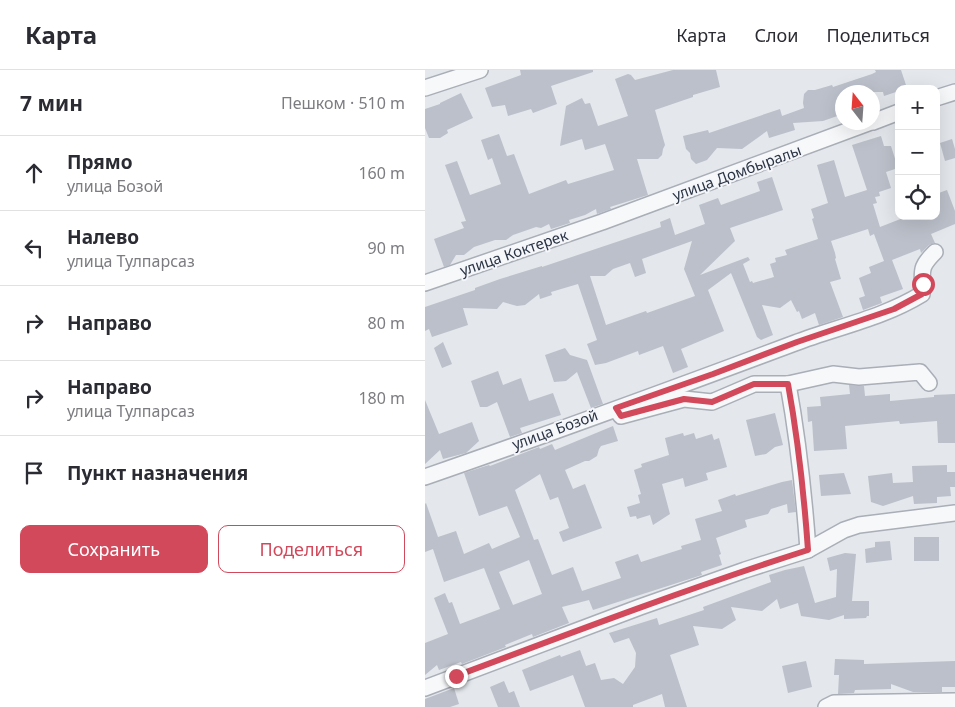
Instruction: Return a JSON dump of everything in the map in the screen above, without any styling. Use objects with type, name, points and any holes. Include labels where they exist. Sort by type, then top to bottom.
[{"type":"street","points":[[425,88],[480,70]]},
{"type":"street","points":[[940,97],[955,92]]},
{"type":"street","name":"улица Домбыралы","points":[[880,119],[895,113]]},
{"type":"street","name":"улица Домбыралы","points":[[602,222],[850,130]]},
{"type":"street","name":"улица Коктерек","points":[[425,283],[602,222]]},
{"type":"street","name":"улица Бозой","points":[[425,477],[797,342],[894,309],[922,294],[921,270],[935,252]]},
{"type":"street","points":[[616,408],[621,416],[684,399],[712,402],[754,384],[788,384],[833,374],[859,377],[921,372],[929,383]]},
{"type":"street","points":[[788,384],[802,474],[808,550]]},
{"type":"street","points":[[425,688],[640,607],[808,550],[859,524],[955,513]]},
{"type":"street","points":[[826,707],[834,703],[955,701]]},
{"type":"building","points":[[520,70],[593,70],[593,72],[551,86],[557,104],[533,113],[531,109],[508,116],[505,105],[492,107],[485,88],[521,75]]},
{"type":"building","points":[[673,70],[716,70],[720,87],[655,110],[665,145],[662,155],[658,159],[637,159],[648,195],[610,207],[611,209],[597,214],[596,209],[569,220],[570,223],[551,229],[549,224],[541,228],[536,227],[513,235],[506,240],[495,240],[474,247],[464,255],[456,255],[450,265],[444,267],[434,239],[464,228],[461,222],[466,221],[445,165],[457,161],[470,195],[501,184],[492,158],[488,160],[481,140],[499,134],[507,156],[514,154],[529,194],[566,180],[568,184],[614,170],[605,144],[585,150],[582,139],[560,146],[566,106],[582,98],[585,104],[590,103],[598,126],[628,116],[615,79],[628,74],[635,80]]},
{"type":"building","points":[[875,70],[901,70],[906,85],[895,85],[895,92],[884,96],[883,92],[880,92],[880,85],[839,85],[872,74],[876,72]]},
{"type":"building","points":[[832,85],[835,86],[835,117],[823,121],[793,123],[795,130],[769,138],[767,131],[742,149],[717,148],[707,160],[696,164],[686,149],[683,136],[708,130],[709,133],[780,109],[782,116],[804,108],[804,94],[808,90]]},
{"type":"building","points":[[461,93],[473,118],[447,130],[448,133],[440,138],[429,138],[425,128],[425,109],[440,104]]},
{"type":"building","points":[[881,136],[884,146],[891,146],[895,159],[895,169],[886,172],[891,188],[879,192],[880,196],[875,197],[877,203],[873,204],[880,227],[898,220],[940,220],[940,193],[947,190],[955,211],[955,224],[931,234],[935,243],[929,245],[921,253],[920,249],[892,260],[903,289],[880,297],[882,303],[863,310],[859,298],[865,296],[859,278],[871,273],[869,267],[884,261],[874,234],[870,236],[868,229],[831,241],[841,279],[830,282],[843,317],[819,325],[815,313],[802,319],[791,300],[780,308],[762,305],[773,335],[761,340],[757,337],[731,273],[708,290],[724,331],[681,349],[688,367],[673,373],[663,346],[639,355],[638,351],[606,363],[595,365],[587,344],[597,340],[578,284],[551,292],[552,295],[540,299],[539,294],[525,305],[517,306],[503,302],[497,309],[463,308],[468,325],[432,337],[429,329],[425,331],[425,307],[475,290],[475,288],[500,279],[661,227],[660,222],[670,218],[675,235],[705,224],[699,205],[718,198],[721,205],[760,191],[757,182],[772,177],[783,210],[730,228],[735,241],[700,275],[748,257],[750,260],[743,264],[750,282],[752,281],[753,283],[774,277],[770,264],[776,262],[775,258],[787,255],[785,250],[818,239],[811,209],[828,203],[817,165],[834,160],[845,197],[867,190],[852,145]],"holes":[[[692,241],[684,269],[695,296],[606,325],[590,276],[605,276],[613,269],[630,263],[635,277],[646,273],[642,259]]]},
{"type":"building","points":[[952,139],[955,158],[945,161],[940,143]]},
{"type":"building","points":[[443,342],[452,364],[442,368],[434,348]]},
{"type":"building","points":[[565,348],[570,355],[587,360],[603,404],[591,408],[577,372],[566,381],[554,382],[545,355]]},
{"type":"building","points":[[498,371],[503,385],[521,378],[529,401],[553,393],[561,415],[520,428],[522,433],[510,437],[497,402],[487,407],[480,407],[471,381]]},
{"type":"building","points":[[849,385],[864,386],[865,396],[890,394],[890,401],[955,394],[955,443],[938,443],[937,421],[900,424],[899,421],[845,426],[847,449],[814,451],[812,421],[808,422],[807,407],[821,406],[820,397],[850,394]]},
{"type":"building","points":[[425,400],[439,434],[472,422],[479,441],[466,453],[443,459],[440,450],[425,464]]},
{"type":"building","points":[[775,413],[783,445],[775,447],[766,454],[755,456],[746,420]]},
{"type":"building","points":[[613,426],[618,441],[601,446],[597,456],[565,470],[573,489],[585,484],[602,528],[563,542],[559,532],[569,528],[558,497],[550,500],[540,474],[515,490],[534,540],[538,539],[552,575],[573,567],[582,591],[621,578],[615,562],[638,554],[641,562],[682,549],[681,546],[701,540],[695,519],[722,511],[718,500],[792,480],[796,512],[788,513],[787,504],[771,509],[768,514],[745,520],[747,527],[716,538],[722,565],[701,572],[702,575],[593,610],[589,600],[562,607],[569,623],[533,637],[532,634],[505,645],[506,647],[462,664],[461,662],[439,670],[437,665],[425,675],[425,643],[448,634],[434,598],[445,593],[449,603],[452,602],[460,624],[500,609],[484,568],[444,582],[433,549],[425,552],[425,504],[438,537],[456,531],[464,554],[489,543],[492,549],[520,537],[507,506],[479,516],[464,473],[490,466],[539,447],[540,449],[552,444],[555,450]],"holes":[[[529,560],[542,594],[513,605],[499,572]]]},
{"type":"building","points":[[683,433],[684,436],[694,433],[696,439],[712,434],[714,440],[719,438],[727,467],[706,473],[708,480],[685,487],[683,478],[662,484],[670,514],[653,525],[650,515],[637,519],[636,516],[630,517],[627,507],[640,503],[638,495],[641,494],[634,470],[642,467],[641,464],[669,455],[665,438]]},
{"type":"building","points":[[947,465],[947,472],[955,472],[955,487],[950,487],[951,496],[937,497],[937,503],[914,504],[913,496],[883,506],[871,502],[868,476],[892,473],[893,483],[913,482],[912,466]]},
{"type":"building","points":[[844,473],[851,494],[821,496],[819,475]]},
{"type":"building","points":[[914,537],[939,537],[939,561],[914,561]]},
{"type":"building","points":[[890,541],[892,560],[866,563],[865,549],[875,547],[875,542]]},
{"type":"building","points":[[845,553],[856,554],[852,601],[869,601],[869,616],[866,618],[844,619],[844,615],[829,620],[801,616],[798,603],[780,609],[777,599],[762,611],[731,607],[736,620],[722,629],[693,626],[699,645],[670,655],[687,707],[665,707],[662,694],[633,705],[633,707],[585,707],[573,675],[530,691],[522,670],[560,655],[561,657],[580,650],[586,666],[595,663],[601,680],[614,678],[623,684],[635,667],[636,653],[629,638],[614,643],[609,633],[657,618],[659,625],[704,610],[703,607],[771,582],[769,575],[785,570],[804,566],[815,603],[836,597],[837,569],[830,571],[827,558]]},
{"type":"building","points":[[835,659],[864,660],[864,664],[955,661],[955,687],[942,687],[942,692],[913,692],[891,684],[891,689],[855,690],[854,693],[838,694],[839,675],[834,675]]},
{"type":"building","points":[[806,661],[812,687],[788,693],[782,666]]},
{"type":"building","points":[[504,681],[509,693],[514,691],[520,707],[498,707],[490,687]]},
{"type":"building","points":[[454,688],[459,704],[450,707],[425,707],[425,699]]},
{"type":"route","points":[[456,676],[640,607],[808,550],[802,474],[788,384],[754,384],[712,402],[684,399],[621,416],[616,408],[894,309],[922,294],[923,284]]}]
